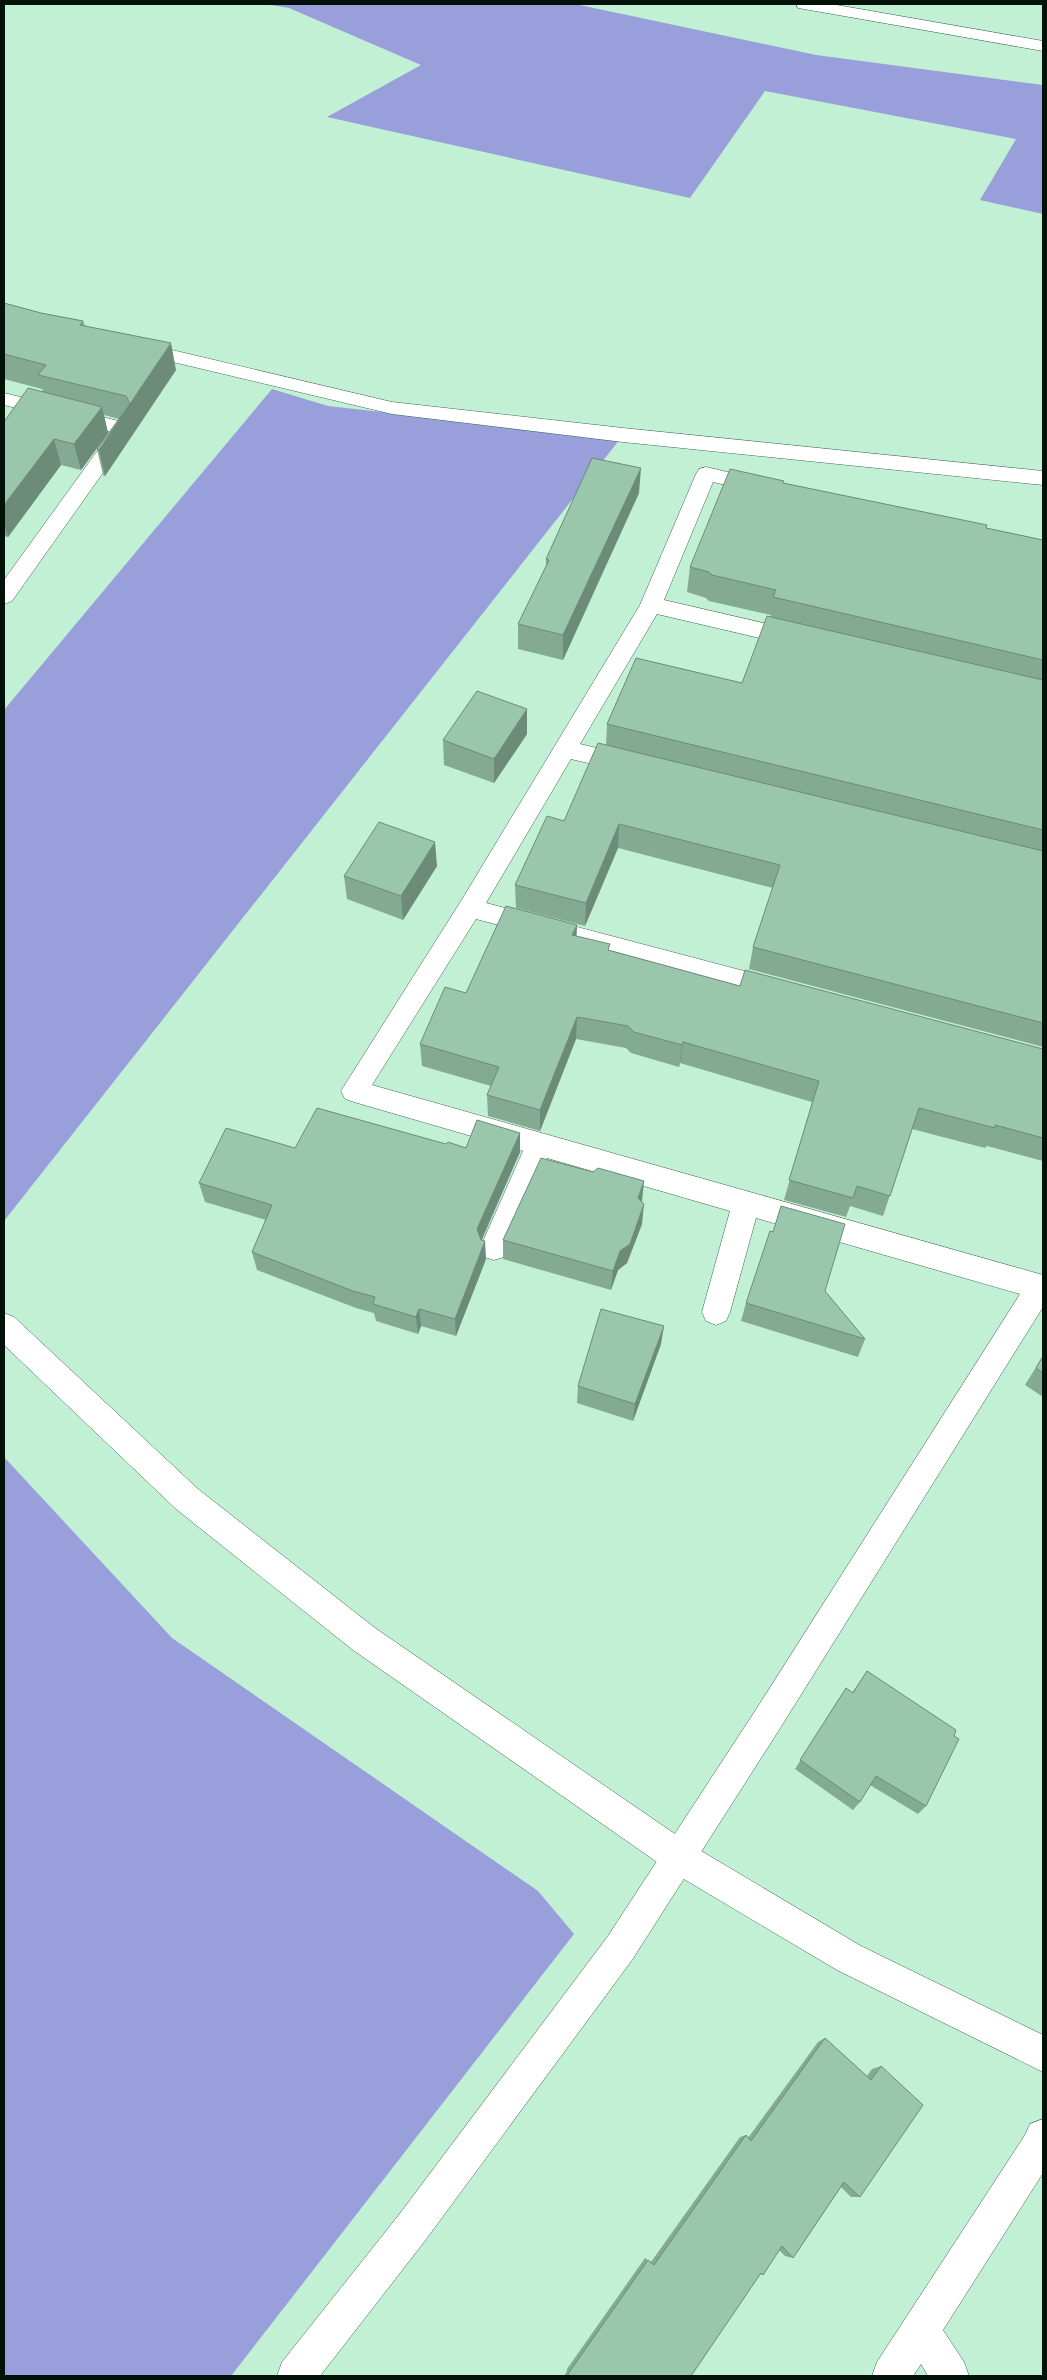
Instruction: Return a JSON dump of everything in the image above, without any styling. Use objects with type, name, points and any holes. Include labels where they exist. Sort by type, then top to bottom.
[{"type":"street","points":[[804,4],[1043,46]]},
{"type":"street","points":[[121,344],[392,408],[623,435],[1043,478]]},
{"type":"street","points":[[4,399],[124,429],[4,596]]},
{"type":"street","points":[[296,2376],[411,2229],[620,1948],[1042,1288],[354,1091],[470,908],[651,604],[706,474],[783,491]]},
{"type":"street","points":[[651,604],[823,645]]},
{"type":"street","points":[[566,748],[652,770]]},
{"type":"street","points":[[470,908],[804,997]]},
{"type":"street","points":[[494,1248],[540,1145]]},
{"type":"street","points":[[716,1312],[746,1203]]},
{"type":"street","points":[[4,1326],[188,1499],[364,1639],[679,1857],[849,1958],[1043,2054]]},
{"type":"street","points":[[891,2376],[1038,2148],[1043,2137]]},
{"type":"street","points":[[921,2330],[950,2376]]},
{"type":"shaded area","points":[[265,4],[575,4],[816,55],[1043,85],[1043,214],[980,200],[1016,139],[765,91],[690,198],[327,117],[421,65],[289,8]]},
{"type":"shaded area","points":[[272,389],[328,406],[620,439],[4,1221],[4,710]]},
{"type":"shaded area","points":[[4,1457],[172,1638],[538,1891],[574,1934],[231,2376],[4,2376]]},
{"type":"building","points":[[4,303],[41,313],[83,321],[80,325],[171,343],[130,404],[126,396],[38,375],[46,365],[4,354]]},
{"type":"building","points":[[28,388],[102,407],[74,444],[54,439],[4,505],[4,422]]},
{"type":"building","points":[[129,405],[99,450],[97,449]]},
{"type":"building","points":[[592,458],[641,468],[563,635],[518,624],[549,560],[546,559]]},
{"type":"building","points":[[730,469],[784,481],[783,483],[987,525],[986,528],[1043,540],[1043,660],[773,597],[776,590],[712,575],[709,572],[690,567]]},
{"type":"building","points":[[767,616],[1043,680],[1043,830],[607,724],[636,658],[742,683]]},
{"type":"building","points":[[477,691],[527,709],[494,759],[443,740]]},
{"type":"building","points":[[598,743],[1043,851],[1043,1023],[753,947],[780,865],[619,824],[586,903],[515,885],[547,816],[564,821]]},
{"type":"building","points":[[379,822],[435,842],[401,896],[344,876]]},
{"type":"building","points":[[506,906],[577,925],[572,935],[610,944],[608,950],[740,986],[745,970],[1043,1049],[1043,1138],[995,1125],[995,1128],[919,1108],[890,1196],[857,1186],[853,1198],[789,1180],[819,1081],[683,1042],[682,1045],[634,1032],[628,1026],[577,1017],[540,1110],[487,1095],[499,1067],[420,1044],[445,987],[466,993]]},
{"type":"building","points":[[317,1108],[466,1148],[477,1120],[520,1133],[477,1229],[481,1240],[485,1241],[455,1319],[419,1309],[416,1317],[373,1304],[375,1297],[353,1291],[252,1252],[272,1205],[199,1183],[226,1128],[295,1148]]},
{"type":"building","points":[[541,1158],[593,1172],[598,1168],[644,1181],[638,1198],[644,1204],[630,1244],[620,1251],[613,1271],[503,1240]]},
{"type":"building","points":[[781,1206],[845,1224],[825,1291],[865,1339],[746,1303],[770,1231],[773,1232]]},
{"type":"building","points":[[601,1309],[664,1326],[635,1404],[578,1386]]},
{"type":"building","points":[[1043,1356],[1043,1373],[1036,1368]]},
{"type":"building","points":[[867,1671],[956,1730],[954,1736],[959,1739],[926,1806],[876,1776],[860,1802],[800,1760],[846,1688],[853,1693]]},
{"type":"building","points":[[825,2038],[871,2080],[881,2066],[923,2105],[860,2197],[844,2182],[793,2258],[782,2246],[763,2275],[761,2273],[691,2376],[569,2376],[568,2374],[648,2260],[654,2265],[746,2135],[751,2141]]}]
